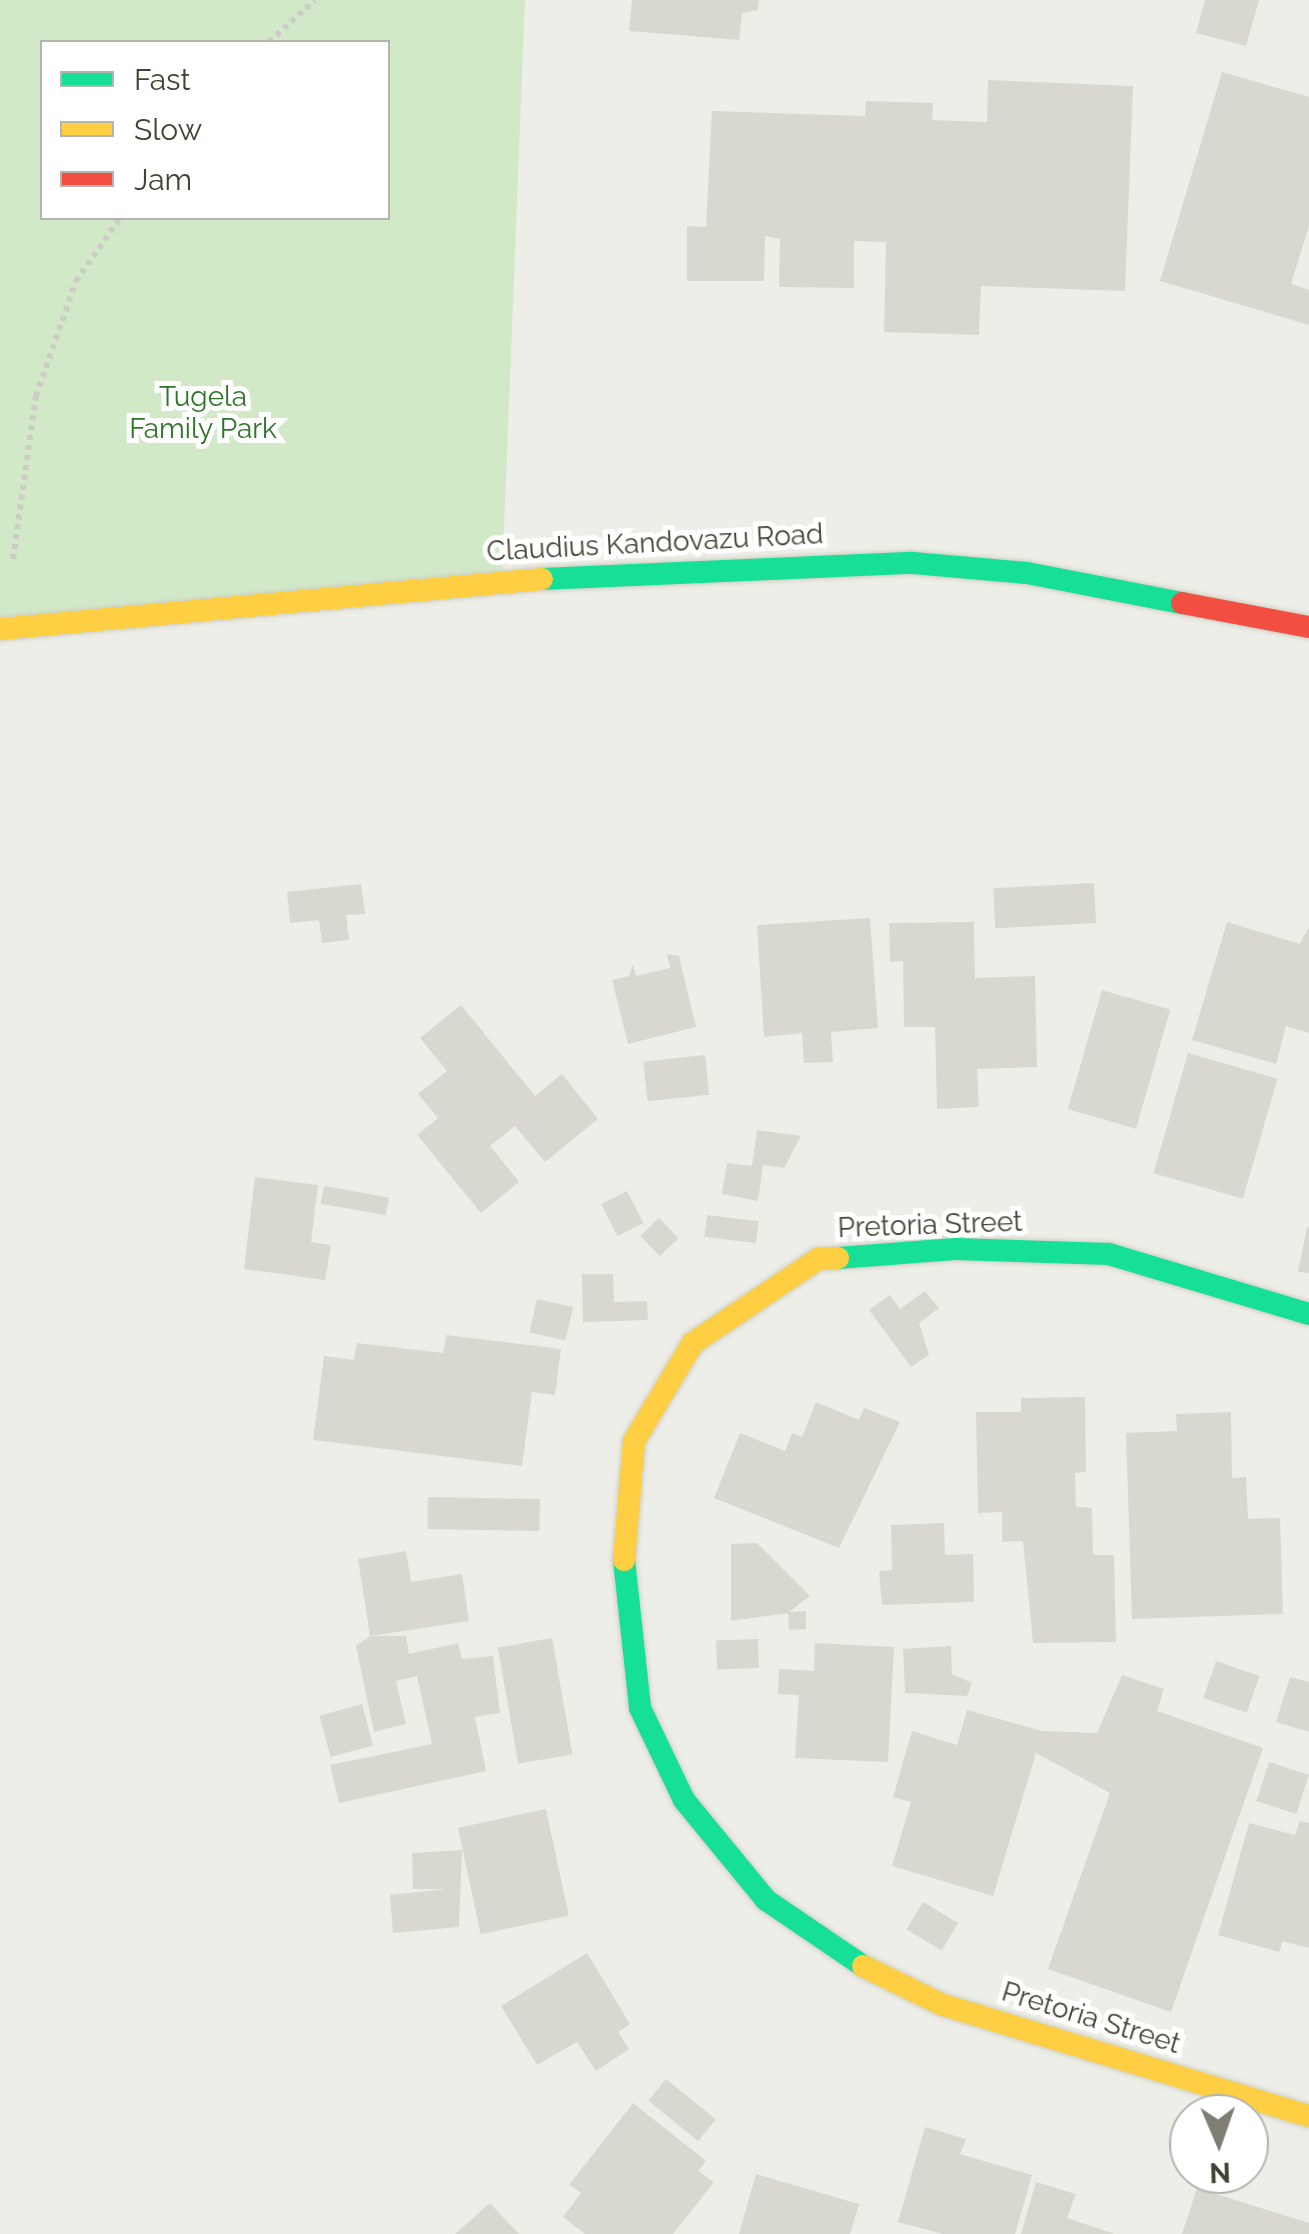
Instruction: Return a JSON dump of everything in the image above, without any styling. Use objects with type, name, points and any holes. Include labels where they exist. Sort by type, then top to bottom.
[{"type":"street","name":"Claudius Kandovazu Road","points":[[1,629],[502,581],[860,563],[1026,573],[1309,627]]},
{"type":"street","name":"Pretoria Street","points":[[1309,1314],[1108,1254],[955,1249],[818,1259],[693,1343],[634,1441],[622,1546],[640,1708],[684,1800],[766,1900],[830,1950],[943,2005],[1309,2116]]},
{"type":"path","points":[[271,40],[315,0]]},
{"type":"path","points":[[1,629],[36,396],[76,281],[119,220]]},
{"type":"green space","name":"Tugela Family Park","points":[[0,0],[525,0],[502,581],[0,629]]},
{"type":"building","points":[[632,0],[759,0],[758,10],[742,13],[739,40],[629,31]]},
{"type":"building","points":[[1205,0],[1259,0],[1246,46],[1196,33]]},
{"type":"building","points":[[1222,72],[1309,97],[1309,226],[1291,284],[1309,290],[1309,325],[1160,281]]},
{"type":"building","points":[[988,80],[1133,86],[1125,291],[981,286],[979,335],[884,332],[886,242],[854,241],[854,288],[779,287],[780,239],[765,236],[764,281],[687,281],[687,226],[706,227],[712,111],[865,116],[866,101],[933,103],[932,120],[987,122]]},
{"type":"building","points":[[1094,883],[1096,923],[995,928],[993,888]]},
{"type":"building","points":[[361,884],[365,914],[346,915],[349,940],[322,943],[319,920],[290,923],[287,892]]},
{"type":"building","points":[[870,918],[878,1028],[831,1032],[833,1062],[804,1063],[802,1033],[764,1037],[757,925]]},
{"type":"building","points":[[974,922],[975,978],[1035,976],[1037,1067],[977,1069],[979,1107],[937,1109],[935,1027],[904,1027],[903,961],[890,962],[889,923]]},
{"type":"building","points":[[1227,922],[1300,944],[1309,927],[1309,1033],[1286,1026],[1276,1064],[1192,1040]]},
{"type":"building","points":[[667,954],[679,956],[696,1027],[628,1044],[612,980],[629,976],[633,964],[636,976],[670,968]]},
{"type":"building","points":[[1102,990],[1170,1010],[1136,1129],[1068,1109]]},
{"type":"building","points":[[461,1005],[535,1096],[562,1074],[598,1119],[545,1162],[515,1126],[490,1146],[519,1182],[481,1213],[417,1135],[438,1118],[418,1094],[447,1071],[420,1038]]},
{"type":"building","points":[[1188,1053],[1277,1079],[1243,1199],[1154,1173]]},
{"type":"building","points":[[705,1055],[709,1095],[648,1101],[643,1061]]},
{"type":"building","points":[[757,1130],[801,1136],[784,1168],[763,1165],[758,1201],[722,1194],[727,1163],[752,1166]]},
{"type":"building","points":[[255,1177],[318,1185],[311,1242],[331,1245],[325,1280],[244,1269]]},
{"type":"building","points":[[324,1186],[389,1197],[386,1215],[321,1204]]},
{"type":"building","points":[[627,1191],[643,1223],[618,1236],[601,1204]]},
{"type":"building","points":[[707,1215],[759,1221],[756,1243],[704,1237]]},
{"type":"building","points":[[659,1218],[678,1238],[660,1256],[640,1236]]},
{"type":"building","points":[[1309,1227],[1309,1273],[1298,1272]]},
{"type":"building","points":[[582,1274],[613,1274],[614,1302],[647,1301],[648,1320],[583,1322]]},
{"type":"building","points":[[925,1291],[939,1308],[919,1323],[929,1355],[911,1367],[869,1310],[890,1295],[900,1309]]},
{"type":"building","points":[[537,1299],[573,1307],[565,1340],[529,1332]]},
{"type":"building","points":[[446,1335],[561,1349],[555,1395],[532,1392],[522,1466],[313,1440],[324,1356],[354,1360],[357,1343],[443,1353]]},
{"type":"building","points":[[1085,1397],[1086,1472],[1075,1473],[1076,1507],[1092,1508],[1093,1555],[1114,1555],[1116,1642],[1033,1643],[1023,1541],[1002,1542],[1002,1512],[978,1513],[976,1412],[1021,1412],[1021,1398]]},
{"type":"building","points":[[816,1402],[859,1420],[864,1408],[900,1422],[839,1548],[714,1498],[740,1433],[785,1451],[792,1433],[802,1437]]},
{"type":"building","points":[[1231,1412],[1232,1478],[1246,1477],[1248,1519],[1280,1518],[1283,1614],[1132,1619],[1126,1433],[1177,1431],[1176,1414]]},
{"type":"building","points":[[428,1497],[540,1499],[539,1531],[427,1529]]},
{"type":"building","points":[[944,1523],[945,1555],[973,1554],[974,1602],[882,1605],[879,1571],[892,1570],[891,1525]]},
{"type":"building","points":[[757,1543],[810,1596],[789,1612],[806,1611],[806,1629],[789,1630],[788,1613],[731,1621],[731,1544]]},
{"type":"building","points":[[406,1551],[411,1582],[462,1574],[469,1621],[370,1636],[358,1559]]},
{"type":"building","points":[[370,1636],[406,1636],[409,1654],[458,1643],[462,1659],[493,1656],[500,1713],[475,1717],[486,1771],[339,1803],[330,1765],[432,1744],[417,1676],[396,1681],[406,1724],[374,1732],[356,1646]]},
{"type":"building","points":[[552,1638],[572,1754],[518,1764],[498,1648]]},
{"type":"building","points":[[758,1639],[759,1668],[717,1669],[716,1640]]},
{"type":"building","points":[[815,1643],[894,1647],[888,1762],[795,1758],[799,1695],[778,1694],[779,1669],[814,1671]]},
{"type":"building","points":[[951,1646],[952,1674],[972,1683],[967,1696],[905,1693],[903,1649]]},
{"type":"building","points":[[1216,1661],[1259,1676],[1247,1713],[1203,1698]]},
{"type":"building","points":[[1122,1675],[1164,1689],[1157,1711],[1263,1748],[1171,2012],[1048,1969],[1110,1793],[1036,1753],[993,1896],[892,1866],[911,1802],[893,1797],[912,1731],[957,1745],[967,1710],[1042,1731],[1097,1733]]},
{"type":"building","points":[[1290,1677],[1309,1682],[1309,1732],[1276,1722]]},
{"type":"building","points":[[362,1704],[373,1746],[331,1757],[319,1715]]},
{"type":"building","points":[[1269,1762],[1309,1775],[1296,1814],[1256,1801]]},
{"type":"building","points":[[546,1809],[569,1916],[481,1934],[458,1828]]},
{"type":"building","points":[[1300,1821],[1309,1823],[1309,1948],[1283,1941],[1279,1952],[1218,1935],[1249,1823],[1295,1835]]},
{"type":"building","points":[[462,1850],[459,1927],[393,1933],[390,1895],[446,1889],[413,1889],[412,1853]]},
{"type":"building","points":[[923,1902],[958,1923],[942,1951],[907,1929]]},
{"type":"building","points":[[587,1953],[630,2024],[618,2032],[629,2049],[596,2071],[577,2042],[537,2065],[501,2006]]},
{"type":"building","points":[[666,2079],[716,2119],[698,2141],[648,2101]]},
{"type":"building","points":[[633,2103],[706,2161],[698,2171],[714,2182],[673,2234],[585,2234],[563,2217],[581,2193],[569,2185]]},
{"type":"building","points":[[925,2127],[966,2139],[960,2154],[1032,2175],[1015,2234],[943,2234],[898,2222]]},
{"type":"building","points":[[756,2174],[859,2204],[850,2234],[739,2234]]},
{"type":"building","points":[[1036,2182],[1076,2194],[1067,2218],[1115,2234],[1021,2234]]},
{"type":"building","points":[[1195,2194],[1216,2194],[1309,2223],[1309,2234],[1182,2234]]},
{"type":"building","points":[[490,2203],[519,2234],[455,2234]]},
{"type":"traffic: fast","points":[[542,579],[913,563],[1027,573],[1182,603]]},
{"type":"traffic: fast","points":[[838,1258],[955,1249],[1109,1254],[1309,1314]]},
{"type":"traffic: fast","points":[[624,1560],[640,1708],[684,1800],[766,1900],[863,1966]]},
{"type":"traffic: slow","points":[[0,629],[542,579]]},
{"type":"traffic: slow","points":[[624,1560],[634,1441],[693,1343],[818,1259],[838,1258]]},
{"type":"traffic: slow","points":[[863,1966],[943,2005],[1309,2116]]},
{"type":"traffic: jam","points":[[1182,603],[1309,627]]}]
